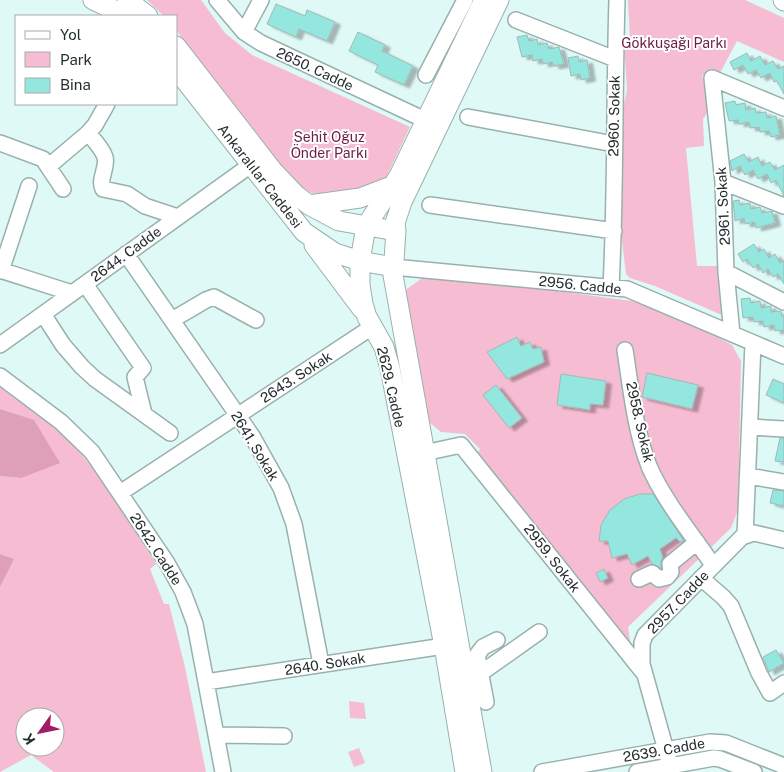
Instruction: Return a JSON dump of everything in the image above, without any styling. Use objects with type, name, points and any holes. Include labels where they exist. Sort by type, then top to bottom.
[{"type":"main road","points":[[94,0],[125,15]]},
{"type":"main road","points":[[127,0],[147,15]]},
{"type":"main road","name":"2629. Cadde","points":[[465,772],[444,646],[390,368],[384,347],[368,320],[360,285],[360,261],[366,226],[394,185],[425,120],[465,18],[484,0]]},
{"type":"main road","name":"2629. Cadde","points":[[482,772],[473,678],[424,453],[393,268],[395,222],[406,193],[499,0]]},
{"type":"main road","name":"Ankaralılar Caddesi","points":[[178,49],[273,171],[296,195],[339,221],[396,231]]},
{"type":"main road","name":"Ankaralılar Caddesi","points":[[178,72],[304,232],[335,253],[393,268]]},
{"type":"main road","points":[[310,205],[360,198],[394,185]]},
{"type":"main road","points":[[304,232],[368,320]]},
{"type":"street","name":"2650. Cadde","points":[[217,0],[244,32],[267,47],[425,120]]},
{"type":"street","points":[[244,32],[261,0]]},
{"type":"street","points":[[426,76],[465,18],[465,0]]},
{"type":"street","name":"2960. Sokak","points":[[617,0],[614,144],[614,231],[617,288]]},
{"type":"street","points":[[516,20],[615,59]]},
{"type":"street","name":"2961. Sokak","points":[[732,334],[726,272],[723,182],[712,78],[784,108]]},
{"type":"street","points":[[49,166],[88,133],[107,105]]},
{"type":"street","points":[[468,117],[614,144]]},
{"type":"street","points":[[88,133],[105,156],[102,189],[127,194],[145,206],[178,218]]},
{"type":"street","points":[[0,143],[43,159],[63,189]]},
{"type":"street","name":"2644. Cadde","points":[[0,345],[252,164]]},
{"type":"street","points":[[723,182],[784,206]]},
{"type":"street","points":[[28,186],[0,270],[72,293]]},
{"type":"street","points":[[430,205],[614,231]]},
{"type":"street","name":"2641. Sokak","points":[[126,254],[238,415],[267,461],[290,510],[297,537],[321,664]]},
{"type":"street","name":"2956. Cadde","points":[[393,268],[617,288],[646,296],[784,356]]},
{"type":"street","points":[[726,272],[784,302]]},
{"type":"street","points":[[85,284],[143,368],[135,377],[144,414]]},
{"type":"street","points":[[172,320],[214,297],[256,320]]},
{"type":"street","points":[[43,314],[82,368],[170,433]]},
{"type":"street","name":"2643. Sokak","points":[[120,493],[238,415],[368,320]]},
{"type":"street","points":[[753,343],[745,536],[758,533],[784,540]]},
{"type":"street","name":"2958. Sokak","points":[[625,350],[635,409],[647,459],[662,490],[714,565]]},
{"type":"street","name":"2642. Cadde","points":[[0,376],[72,431],[92,452],[167,563],[183,592],[195,624],[222,772]]},
{"type":"street","points":[[750,427],[784,429]]},
{"type":"street","name":"2959. Sokak","points":[[424,453],[461,444],[644,672]]},
{"type":"street","points":[[748,476],[784,482]]},
{"type":"street","name":"2957. Cadde","points":[[671,769],[644,672],[641,652],[645,635],[745,536]]},
{"type":"street","points":[[663,579],[671,572],[670,564],[697,542]]},
{"type":"street","points":[[639,579],[652,573],[656,578],[663,579],[680,599]]},
{"type":"street","points":[[701,578],[723,596],[731,606],[759,674],[770,693],[784,683]]},
{"type":"street","points":[[473,678],[539,632]]},
{"type":"street","points":[[486,702],[473,678],[476,656],[483,647],[497,640]]},
{"type":"street","name":"2640. Sokak","points":[[206,682],[444,646]]},
{"type":"street","points":[[216,736],[284,736]]},
{"type":"street","name":"2639. Cadde","points":[[542,772],[705,742],[720,742],[784,766]]},
{"type":"street","name":"2639. Cadde","points":[[637,772],[671,769],[717,758],[754,772]]},
{"type":"green space","name":"Şehit Oğuz Önder Parkı","points":[[147,0],[201,0],[225,33],[252,55],[410,127],[383,184],[318,196],[302,188],[290,178],[178,33],[178,15],[163,15]]},
{"type":"green space","name":"Gökkuşağı Parkı","points":[[628,0],[745,0],[784,18],[784,62],[737,41],[720,73],[710,69],[702,76],[711,107],[703,119],[704,146],[686,148],[697,266],[721,266],[724,316],[655,286],[630,278],[626,274],[618,207],[617,137],[627,90],[624,42],[630,40]]},
{"type":"green space","points":[[428,274],[639,302],[704,330],[732,345],[741,361],[738,510],[731,528],[628,627],[630,641],[627,645],[477,454],[480,449],[465,434],[441,432],[423,417],[404,291]]},
{"type":"green space","points":[[0,385],[44,417],[68,439],[103,483],[156,564],[150,569],[164,604],[169,604],[185,667],[206,772],[54,772],[34,757],[65,757],[65,707],[15,707],[15,757],[27,757],[0,772],[0,587],[13,559],[0,554],[0,476],[21,478],[34,421],[0,409]]},
{"type":"green space","points":[[349,701],[364,703],[366,719],[350,718]]},
{"type":"green space","points":[[359,748],[365,763],[354,767],[348,752]]},
{"type":"shaded area","points":[[0,409],[34,420],[60,463],[21,478],[0,476]]},
{"type":"shaded area","points":[[0,554],[14,559],[0,587]]},
{"type":"building","points":[[276,4],[305,16],[307,10],[335,22],[327,41],[299,29],[296,37],[267,24]]},
{"type":"building","points":[[358,32],[385,45],[382,51],[413,66],[404,85],[375,72],[378,65],[349,51]]},
{"type":"building","points":[[527,35],[529,41],[537,39],[538,45],[547,43],[549,49],[559,47],[564,64],[554,66],[552,62],[543,64],[542,59],[533,61],[532,55],[522,57],[517,37]]},
{"type":"building","points":[[747,53],[751,61],[760,56],[765,65],[773,61],[778,69],[784,66],[784,94],[777,81],[774,82],[770,73],[761,78],[756,70],[748,74],[743,65],[734,70],[730,62]]},
{"type":"building","points":[[578,56],[579,62],[587,60],[590,78],[581,80],[580,74],[571,76],[568,58]]},
{"type":"building","points":[[735,101],[736,105],[745,103],[746,110],[755,108],[756,113],[766,112],[767,118],[776,116],[780,135],[771,137],[769,131],[760,132],[759,127],[750,128],[749,122],[739,124],[738,120],[729,121],[725,103]]},
{"type":"building","points":[[744,154],[749,162],[758,157],[762,166],[770,162],[775,170],[784,165],[784,196],[776,180],[771,183],[767,174],[758,179],[753,170],[745,175],[740,166],[732,171],[730,161]]},
{"type":"building","points":[[739,200],[740,205],[750,203],[751,209],[760,207],[762,213],[772,211],[775,223],[756,228],[755,222],[745,224],[744,218],[735,221],[733,201]]},
{"type":"building","points":[[754,244],[759,252],[764,249],[769,258],[775,254],[780,263],[784,260],[784,284],[778,274],[773,277],[768,269],[763,273],[758,264],[753,268],[747,259],[743,262],[738,254]]},
{"type":"building","points":[[750,298],[751,303],[760,301],[761,308],[771,306],[771,312],[781,311],[782,317],[784,316],[784,330],[775,331],[774,325],[764,327],[763,321],[754,322],[753,317],[743,318],[741,299]]},
{"type":"building","points":[[517,337],[521,346],[530,342],[533,349],[541,347],[544,362],[507,379],[487,352]]},
{"type":"building","points":[[647,373],[698,385],[692,409],[642,397]]},
{"type":"building","points":[[561,374],[606,381],[603,405],[590,404],[590,410],[557,405]]},
{"type":"building","points":[[773,379],[784,384],[784,403],[766,395]]},
{"type":"building","points":[[496,385],[522,418],[509,428],[483,395]]},
{"type":"building","points":[[780,438],[784,438],[784,462],[775,461]]},
{"type":"building","points":[[773,490],[784,491],[784,506],[770,503]]},
{"type":"building","points":[[640,494],[653,494],[684,541],[680,542],[676,538],[660,549],[663,558],[661,568],[652,564],[648,556],[632,565],[627,554],[612,558],[608,541],[599,541],[601,525],[610,510],[624,499]]},
{"type":"building","points":[[604,569],[608,578],[600,582],[596,573]]},
{"type":"building","points":[[776,650],[784,663],[769,672],[763,657]]}]
